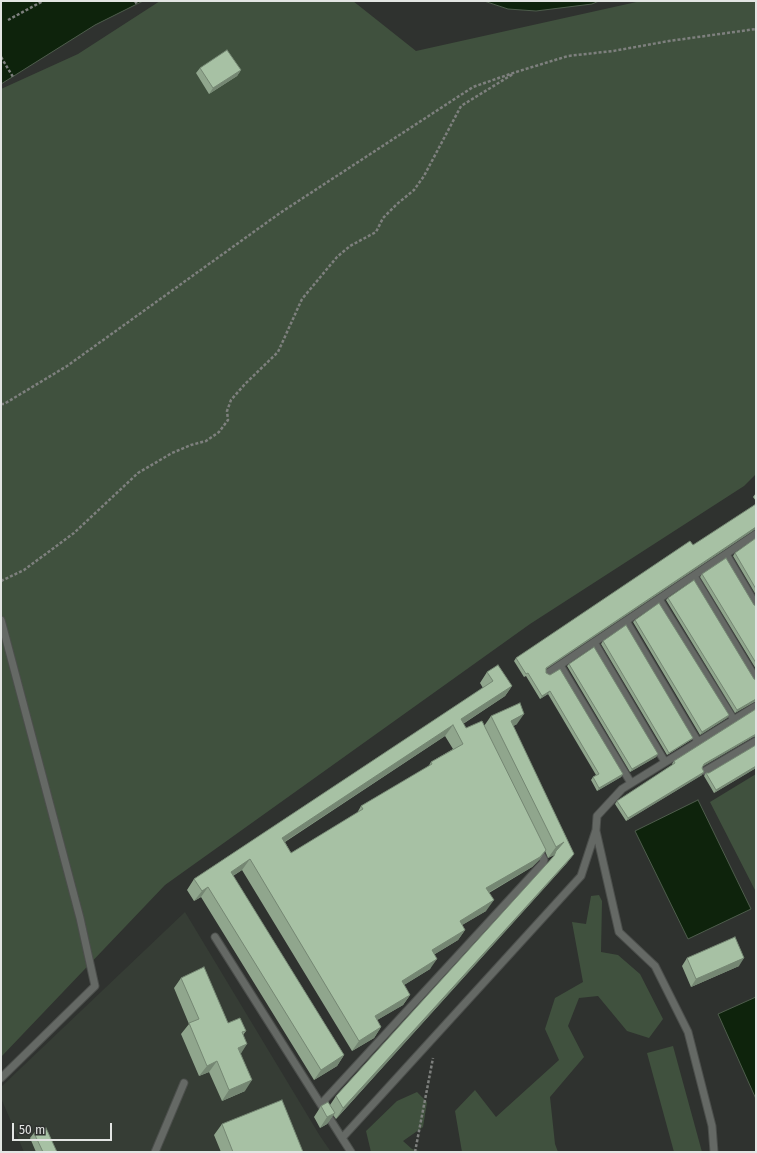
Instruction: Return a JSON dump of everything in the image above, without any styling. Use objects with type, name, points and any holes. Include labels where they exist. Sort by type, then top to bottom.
[{"type":"lane","points":[[548,673],[756,534]]},
{"type":"lane","points":[[726,554],[756,605]]},
{"type":"lane","points":[[694,576],[756,679]]},
{"type":"lane","points":[[659,599],[734,720]]},
{"type":"lane","points":[[1,620],[80,918],[95,986],[1,1078]]},
{"type":"lane","points":[[626,621],[698,742]]},
{"type":"lane","points":[[594,642],[665,762]]},
{"type":"lane","points":[[560,665],[631,783]]},
{"type":"lane","points":[[342,1138],[581,876],[596,830],[597,816],[622,789],[756,706]]},
{"type":"lane","points":[[705,771],[756,740]]},
{"type":"lane","points":[[596,830],[619,932],[655,966],[688,1032],[712,1126],[714,1152]]},
{"type":"lane","points":[[321,1104],[543,863],[544,860],[533,839]]},
{"type":"lane","points":[[215,937],[351,1152]]},
{"type":"lane","points":[[155,1152],[184,1083]]},
{"type":"path","points":[[8,20],[43,1]]},
{"type":"path","points":[[1,404],[4,404],[67,366],[280,213],[473,87],[568,56],[613,52],[670,40],[756,29]]},
{"type":"path","points":[[1,57],[13,77]]},
{"type":"path","points":[[1,581],[24,570],[74,533],[138,474],[172,453],[191,445],[206,441],[219,432],[228,420],[227,411],[231,400],[278,352],[302,299],[337,257],[350,246],[376,232],[383,218],[414,190],[424,176],[461,106],[516,72]]},
{"type":"path","points":[[415,1152],[433,1058]]},
{"type":"shaded area","points":[[1,1],[143,1],[95,25],[1,84]]},
{"type":"shaded area","points":[[160,1],[353,1],[416,51],[641,1],[756,1],[756,474],[744,486],[530,624],[165,885],[1,1057],[1,89],[78,54]]},
{"type":"shaded area","points":[[484,1],[599,1],[592,4],[536,11],[508,9]]},
{"type":"shaded area","points":[[756,774],[756,892],[710,802]]},
{"type":"shaded area","points":[[698,800],[751,909],[688,939],[635,831]]},
{"type":"shaded area","points":[[599,895],[602,901],[601,952],[618,955],[640,974],[663,1019],[649,1038],[627,1031],[598,996],[579,998],[568,1026],[584,1057],[550,1097],[555,1144],[558,1152],[462,1152],[455,1111],[475,1090],[496,1117],[559,1060],[545,1029],[555,998],[583,982],[572,922],[586,924],[591,896]]},
{"type":"shaded area","points":[[185,912],[331,1152],[24,1152],[1,1098],[1,1087]]},
{"type":"shaded area","points":[[756,997],[756,1099],[718,1014]]},
{"type":"shaded area","points":[[673,1046],[702,1152],[674,1152],[647,1053]]},
{"type":"shaded area","points":[[417,1092],[427,1102],[423,1127],[403,1141],[412,1149],[423,1152],[371,1152],[366,1131],[397,1101]]},
{"type":"building","points":[[227,50],[241,70],[213,88],[200,68]]},
{"type":"building","points":[[756,504],[756,527],[546,668],[546,673],[550,675],[560,669],[623,774],[599,788],[593,777],[599,774],[550,691],[542,696],[528,673],[526,674],[516,658],[690,541],[693,545]]},
{"type":"building","points":[[756,538],[756,589],[735,553]]},
{"type":"building","points":[[726,558],[756,606],[756,663],[702,574]]},
{"type":"building","points":[[694,580],[756,680],[756,699],[737,710],[668,598]]},
{"type":"building","points":[[659,603],[729,715],[702,732],[635,620]]},
{"type":"building","points":[[626,625],[693,738],[669,753],[603,641]]},
{"type":"building","points":[[594,647],[658,754],[632,769],[569,664]]},
{"type":"building","points":[[498,665],[512,686],[461,719],[466,728],[482,721],[546,850],[540,857],[486,888],[494,900],[460,921],[465,930],[432,950],[437,959],[402,981],[410,995],[375,1016],[381,1027],[359,1041],[250,859],[231,872],[344,1055],[321,1070],[208,887],[202,891],[194,879],[493,681],[487,672]],"holes":[[[453,725],[463,744],[431,762],[432,764],[361,806],[363,809],[291,853],[282,838]]]},
{"type":"building","points":[[520,703],[524,714],[511,721],[574,854],[343,1108],[336,1096],[554,856],[556,851],[564,842],[556,847],[491,716]]},
{"type":"building","points":[[756,709],[756,734],[704,764],[702,768],[704,772],[628,818],[617,801],[675,763],[674,761]]},
{"type":"building","points":[[756,745],[756,766],[716,790],[706,773],[709,773]]},
{"type":"building","points":[[735,937],[744,958],[696,979],[687,958]]},
{"type":"building","points":[[204,967],[228,1023],[240,1018],[246,1031],[242,1032],[247,1044],[238,1048],[252,1080],[229,1090],[217,1061],[207,1066],[189,1023],[199,1019],[181,978]]},
{"type":"building","points":[[282,1100],[303,1152],[233,1152],[222,1124]]},
{"type":"building","points":[[328,1102],[335,1113],[327,1117],[321,1106]]},
{"type":"building","points":[[46,1128],[57,1152],[43,1152],[34,1133]]}]
